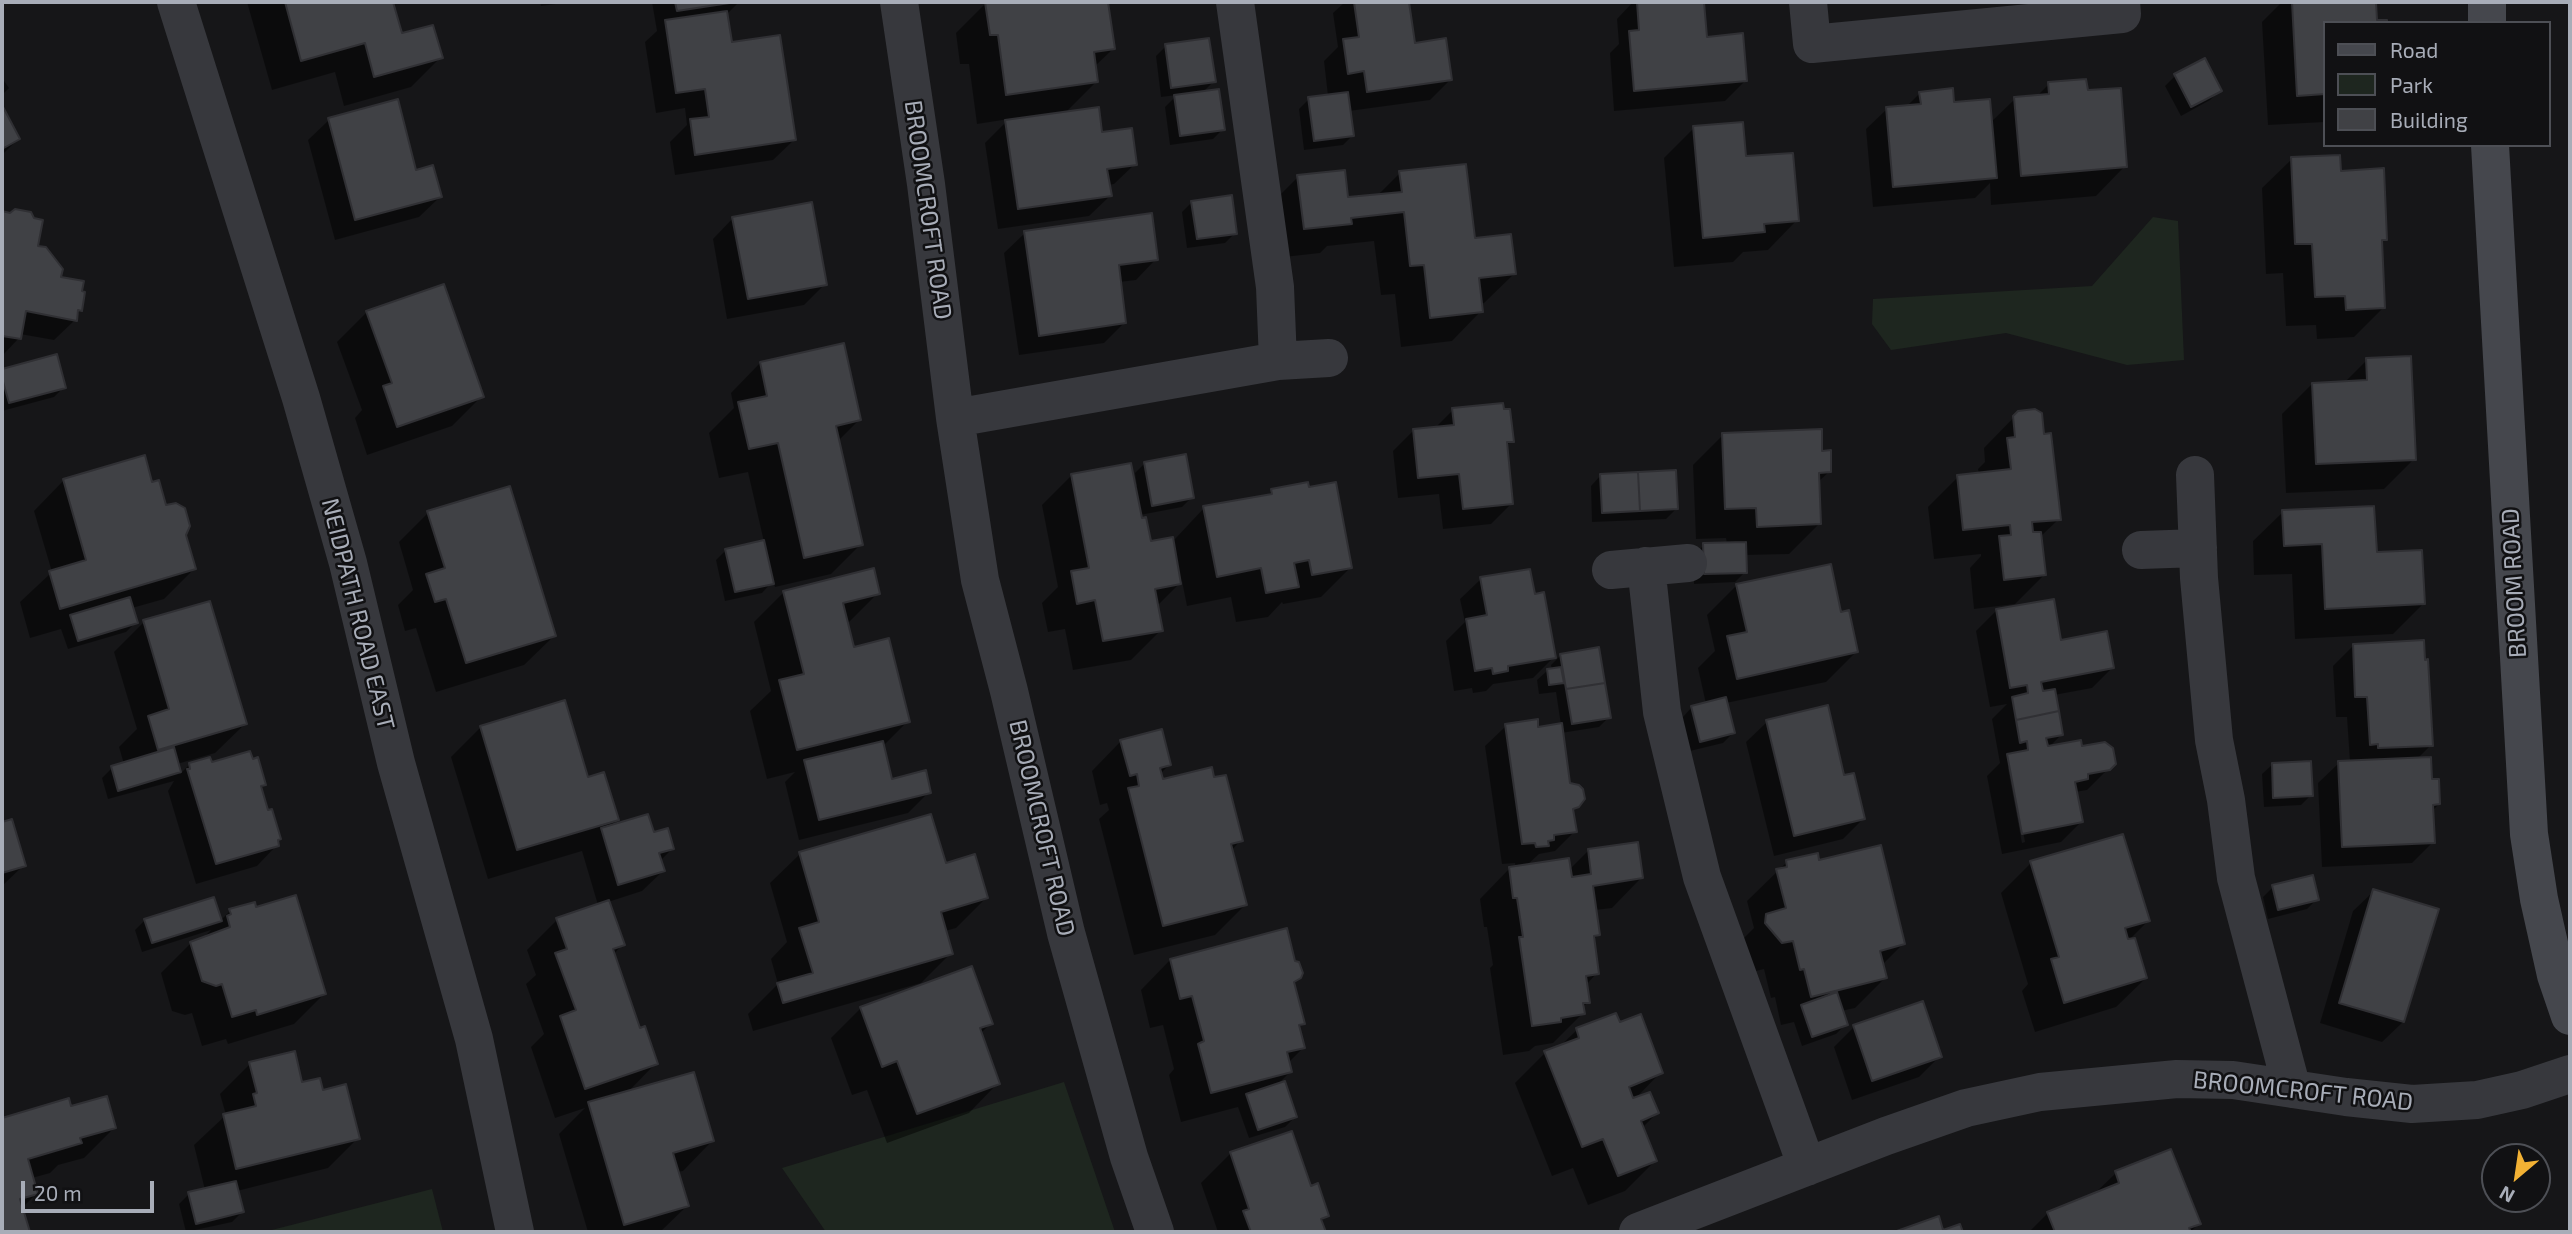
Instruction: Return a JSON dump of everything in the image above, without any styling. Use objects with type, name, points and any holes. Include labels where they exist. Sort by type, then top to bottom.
[{"type":"street","name":"NEIDPATH ROAD EAST","points":[[176,2],[300,398],[348,563],[396,763],[474,1039],[515,1232]]},
{"type":"street","name":"BROOMCROFT ROAD","points":[[899,2],[926,184],[955,418],[980,580],[1009,691],[1038,822],[1097,1046],[1129,1157],[1155,1232]]},
{"type":"street","points":[[1235,2],[1275,287],[1278,361]]},
{"type":"street","points":[[1808,2],[1812,44],[2122,14],[2121,2]]},
{"type":"street","points":[[2487,2],[2487,21]]},
{"type":"street","name":"BROOM ROAD","points":[[2490,147],[2529,834],[2541,912],[2556,975],[2570,1016]]},
{"type":"street","points":[[955,418],[1278,361],[1329,358]]},
{"type":"street","points":[[2195,475],[2198,548],[2214,740],[2226,800],[2236,878],[2292,1089]]},
{"type":"street","points":[[2141,550],[2198,548]]},
{"type":"street","points":[[1688,563],[1628,568],[1702,877],[1807,1167]]},
{"type":"street","name":"BROOMCROFT ROAD","points":[[1638,1232],[1966,1108],[2039,1092],[2177,1079],[2233,1080],[2412,1104],[2477,1100],[2522,1090],[2570,1074]]},
{"type":"green space","points":[[2153,217],[2178,221],[2184,360],[2127,365],[2006,333],[1891,350],[1872,324],[1873,299],[2092,286]]},
{"type":"green space","points":[[1064,1082],[1115,1232],[826,1232],[782,1168]]},
{"type":"green space","points":[[432,1189],[443,1232],[264,1232]]},
{"type":"building","points":[[285,2],[393,2],[402,33],[433,25],[443,58],[374,77],[365,43],[301,61]]},
{"type":"building","points":[[675,2],[736,2],[677,11]]},
{"type":"building","points":[[985,2],[1108,2],[1115,49],[1094,52],[1098,82],[1006,95],[998,35],[990,35]]},
{"type":"building","points":[[1354,2],[1409,2],[1415,43],[1446,38],[1452,80],[1367,92],[1364,71],[1348,74],[1343,39],[1359,37]]},
{"type":"building","points":[[1637,2],[1704,2],[1707,37],[1743,33],[1747,81],[1634,91],[1629,31],[1639,30]]},
{"type":"building","points":[[2292,2],[2376,2],[2377,20],[2387,21],[2324,21],[2324,94],[2297,96]]},
{"type":"building","points":[[727,11],[732,42],[780,35],[796,140],[695,155],[690,119],[709,117],[705,89],[676,93],[665,20]]},
{"type":"building","points":[[1209,38],[1216,82],[1171,88],[1165,44]]},
{"type":"building","points":[[2205,58],[2222,91],[2191,107],[2174,74]]},
{"type":"building","points":[[2086,79],[2088,90],[2121,88],[2127,167],[2021,176],[2014,97],[2049,94],[2048,82]]},
{"type":"building","points":[[1953,88],[1954,102],[1990,99],[1997,178],[1893,187],[1886,107],[1921,104],[1919,92]]},
{"type":"building","points":[[1219,89],[1225,130],[1180,136],[1174,95]]},
{"type":"building","points":[[1348,92],[1354,136],[1314,141],[1308,97]]},
{"type":"building","points":[[398,99],[416,170],[433,165],[442,197],[355,220],[328,118]]},
{"type":"building","points":[[2,105],[20,139],[2,149]]},
{"type":"building","points":[[1099,107],[1102,132],[1132,128],[1137,165],[1107,169],[1112,196],[1018,209],[1005,120]]},
{"type":"building","points":[[1743,122],[1746,156],[1793,153],[1799,221],[1764,224],[1765,232],[1703,238],[1693,126]]},
{"type":"building","points":[[2340,155],[2341,171],[2384,168],[2387,240],[2382,240],[2385,308],[2346,310],[2345,296],[2315,297],[2312,244],[2295,244],[2291,157]]},
{"type":"building","points":[[1466,164],[1475,238],[1511,234],[1516,274],[1479,278],[1483,312],[1430,318],[1424,265],[1410,266],[1404,212],[1351,218],[1352,224],[1304,229],[1297,175],[1345,170],[1348,197],[1402,192],[1399,171]]},
{"type":"building","points":[[1232,195],[1237,234],[1197,239],[1191,201]]},
{"type":"building","points":[[812,202],[827,285],[748,299],[732,217]]},
{"type":"building","points":[[15,209],[31,212],[34,218],[43,220],[38,246],[46,247],[63,269],[61,277],[84,281],[82,291],[85,292],[82,311],[78,310],[77,321],[26,311],[21,339],[2,336],[2,211],[10,213]]},
{"type":"building","points":[[1152,213],[1158,260],[1119,265],[1126,323],[1039,336],[1024,231]]},
{"type":"building","points":[[444,284],[484,397],[397,427],[383,386],[392,383],[366,311]]},
{"type":"building","points":[[844,343],[861,420],[836,426],[863,545],[804,558],[778,443],[749,449],[738,402],[767,396],[760,362]]},
{"type":"building","points":[[57,354],[66,388],[9,403],[2,369]]},
{"type":"building","points":[[2411,356],[2416,460],[2316,464],[2312,383],[2367,380],[2366,358]]},
{"type":"building","points":[[1503,403],[1504,409],[1510,409],[1514,442],[1507,442],[1513,504],[1463,509],[1459,474],[1418,478],[1413,429],[1454,425],[1452,408]]},
{"type":"building","points":[[2035,409],[2042,413],[2044,434],[2051,433],[2061,520],[2032,522],[2033,532],[2041,532],[2046,575],[2004,580],[1999,536],[2011,535],[2010,525],[1963,530],[1957,475],[2011,469],[2007,438],[2015,437],[2013,416],[2018,411]]},
{"type":"building","points":[[1822,429],[1822,451],[1831,450],[1831,472],[1819,473],[1821,524],[1757,527],[1756,508],[1725,509],[1722,433]]},
{"type":"building","points":[[1186,454],[1194,498],[1152,506],[1144,462]]},
{"type":"building","points":[[145,455],[152,482],[159,480],[166,505],[176,503],[185,508],[190,526],[186,535],[196,569],[60,609],[49,571],[86,560],[63,479]]},
{"type":"building","points":[[1131,463],[1142,518],[1146,517],[1151,541],[1173,537],[1181,584],[1155,589],[1163,631],[1103,641],[1095,600],[1077,604],[1071,571],[1089,568],[1071,474]]},
{"type":"building","points":[[1676,470],[1678,509],[1640,511],[1638,472]]},
{"type":"building","points":[[1638,472],[1640,511],[1602,513],[1600,474]]},
{"type":"building","points":[[1308,482],[1309,487],[1336,482],[1352,568],[1312,575],[1309,560],[1294,563],[1299,587],[1266,593],[1261,568],[1217,577],[1203,506],[1272,494],[1271,489]]},
{"type":"building","points":[[510,486],[556,636],[466,663],[446,599],[435,602],[426,574],[445,568],[427,511]]},
{"type":"building","points":[[2374,506],[2377,552],[2422,550],[2425,604],[2325,609],[2322,544],[2284,546],[2282,510]]},
{"type":"building","points":[[764,540],[774,584],[735,592],[725,549]]},
{"type":"building","points":[[1746,542],[1747,573],[1704,574],[1703,543]]},
{"type":"building","points":[[1831,564],[1841,612],[1849,610],[1858,652],[1737,679],[1727,636],[1747,632],[1736,584]]},
{"type":"building","points":[[874,568],[880,594],[843,603],[854,647],[889,638],[910,722],[797,750],[779,680],[804,674],[783,591]]},
{"type":"building","points":[[1530,569],[1535,594],[1544,592],[1556,658],[1508,666],[1508,671],[1493,674],[1492,668],[1475,671],[1466,619],[1487,615],[1480,577]]},
{"type":"building","points":[[130,597],[138,623],[78,641],[70,615]]},
{"type":"building","points":[[2054,599],[2061,640],[2107,631],[2114,668],[2041,682],[2043,691],[2055,689],[2059,711],[2016,720],[2012,697],[2028,693],[2027,685],[2010,688],[1996,609]]},
{"type":"building","points":[[210,601],[247,724],[158,750],[148,716],[169,709],[143,620]]},
{"type":"building","points":[[2424,640],[2425,660],[2428,659],[2433,746],[2378,748],[2378,744],[2370,745],[2367,697],[2355,697],[2353,644]]},
{"type":"building","points":[[1599,647],[1605,683],[1566,689],[1560,654]]},
{"type":"building","points":[[1561,667],[1564,683],[1549,685],[1547,669]]},
{"type":"building","points":[[1605,683],[1611,718],[1572,724],[1566,689]]},
{"type":"building","points":[[1726,697],[1735,733],[1700,742],[1691,706]]},
{"type":"building","points":[[565,700],[588,777],[604,772],[619,820],[517,850],[480,726]]},
{"type":"building","points":[[1828,705],[1844,775],[1854,773],[1865,819],[1794,836],[1766,720]]},
{"type":"building","points":[[2059,711],[2063,735],[2046,738],[2048,746],[2081,740],[2082,746],[2105,742],[2113,748],[2116,764],[2110,770],[2088,774],[2088,779],[2075,782],[2083,822],[2022,834],[2007,754],[2028,750],[2027,741],[2020,743],[2016,720]]},
{"type":"building","points":[[1538,719],[1538,727],[1562,723],[1570,783],[1583,789],[1585,799],[1579,807],[1573,809],[1577,832],[1554,835],[1554,840],[1548,841],[1549,846],[1536,847],[1535,843],[1522,844],[1505,724]]},
{"type":"building","points":[[1162,729],[1171,765],[1160,768],[1163,779],[1212,767],[1214,777],[1226,775],[1243,841],[1231,844],[1247,905],[1163,926],[1128,788],[1139,786],[1137,774],[1130,776],[1120,740]]},
{"type":"building","points":[[883,741],[892,779],[926,770],[931,793],[819,820],[804,760]]},
{"type":"building","points":[[174,747],[181,772],[118,791],[111,766]]},
{"type":"building","points":[[250,751],[253,759],[258,757],[266,785],[261,786],[268,810],[272,809],[281,839],[278,840],[279,846],[216,864],[187,769],[190,769],[189,763],[210,757],[212,762]]},
{"type":"building","points":[[2431,757],[2432,779],[2439,779],[2440,804],[2433,805],[2435,843],[2342,847],[2338,761]]},
{"type":"building","points":[[2311,761],[2313,796],[2273,798],[2272,763]]},
{"type":"building","points":[[648,814],[654,832],[668,828],[674,849],[659,853],[665,871],[618,885],[601,828]]},
{"type":"building","points":[[931,814],[946,863],[975,854],[988,898],[941,912],[953,954],[783,1003],[777,983],[813,973],[799,928],[819,922],[799,852]]},
{"type":"building","points":[[12,819],[26,866],[2,873],[2,822]]},
{"type":"building","points":[[2123,834],[2150,921],[2125,928],[2128,939],[2135,938],[2147,978],[2064,1003],[2051,959],[2059,957],[2030,861]]},
{"type":"building","points":[[1638,842],[1643,878],[1593,886],[1600,935],[1594,936],[1599,974],[1586,976],[1590,1003],[1583,1003],[1585,1014],[1561,1018],[1561,1022],[1532,1026],[1519,937],[1523,937],[1517,898],[1513,898],[1509,867],[1569,858],[1572,877],[1591,874],[1588,849]]},
{"type":"building","points":[[1881,845],[1905,944],[1880,951],[1887,978],[1811,997],[1804,969],[1800,970],[1793,941],[1782,943],[1765,923],[1766,914],[1786,908],[1776,869],[1787,867],[1786,860],[1818,853],[1819,860]]},
{"type":"building","points":[[2313,875],[2319,900],[2278,910],[2272,885]]},
{"type":"building","points":[[2373,889],[2439,909],[2404,1022],[2339,1003]]},
{"type":"building","points":[[296,895],[326,994],[257,1015],[256,1010],[232,1017],[222,984],[216,986],[202,981],[190,942],[230,927],[227,916],[231,914],[229,909],[255,902],[256,907]]},
{"type":"building","points":[[214,897],[222,921],[152,943],[144,919]]},
{"type":"building","points":[[609,900],[625,945],[613,949],[640,1028],[645,1026],[658,1064],[585,1089],[560,1016],[576,1010],[555,953],[567,949],[556,918]]},
{"type":"building","points":[[1287,928],[1295,961],[1299,962],[1303,973],[1301,978],[1294,982],[1305,1024],[1299,1025],[1305,1048],[1287,1052],[1292,1072],[1211,1093],[1198,1044],[1204,1041],[1192,996],[1180,999],[1170,959]]},
{"type":"building","points":[[972,966],[993,1024],[980,1028],[1000,1084],[917,1114],[897,1061],[882,1067],[860,1007]]},
{"type":"building","points":[[1837,992],[1848,1025],[1812,1037],[1801,1005]]},
{"type":"building","points":[[1923,1001],[1942,1057],[1872,1081],[1853,1025]]},
{"type":"building","points":[[1616,1013],[1620,1022],[1641,1014],[1663,1073],[1629,1087],[1633,1098],[1650,1092],[1659,1113],[1641,1121],[1657,1161],[1618,1176],[1603,1139],[1582,1147],[1544,1051],[1579,1038],[1576,1028]]},
{"type":"building","points":[[295,1051],[302,1082],[320,1078],[323,1090],[346,1084],[360,1139],[236,1169],[223,1114],[256,1106],[253,1094],[257,1093],[249,1062]]},
{"type":"building","points":[[694,1072],[714,1141],[673,1153],[689,1206],[624,1225],[588,1102]]},
{"type":"building","points":[[1285,1081],[1297,1117],[1258,1130],[1246,1094]]},
{"type":"building","points":[[107,1096],[116,1128],[80,1138],[82,1143],[28,1159],[38,1194],[20,1199],[30,1232],[2,1232],[2,1118],[69,1098],[71,1106]]},
{"type":"building","points":[[1292,1131],[1311,1186],[1318,1183],[1329,1216],[1321,1219],[1326,1232],[1251,1232],[1243,1211],[1249,1209],[1230,1152]]},
{"type":"building","points":[[2171,1149],[2201,1224],[2189,1228],[2191,1232],[2055,1232],[2047,1212],[2119,1183],[2115,1171]]},
{"type":"building","points":[[236,1181],[244,1212],[196,1224],[188,1192]]},
{"type":"building","points":[[1939,1216],[1943,1230],[1960,1224],[1963,1232],[1894,1232]]}]
